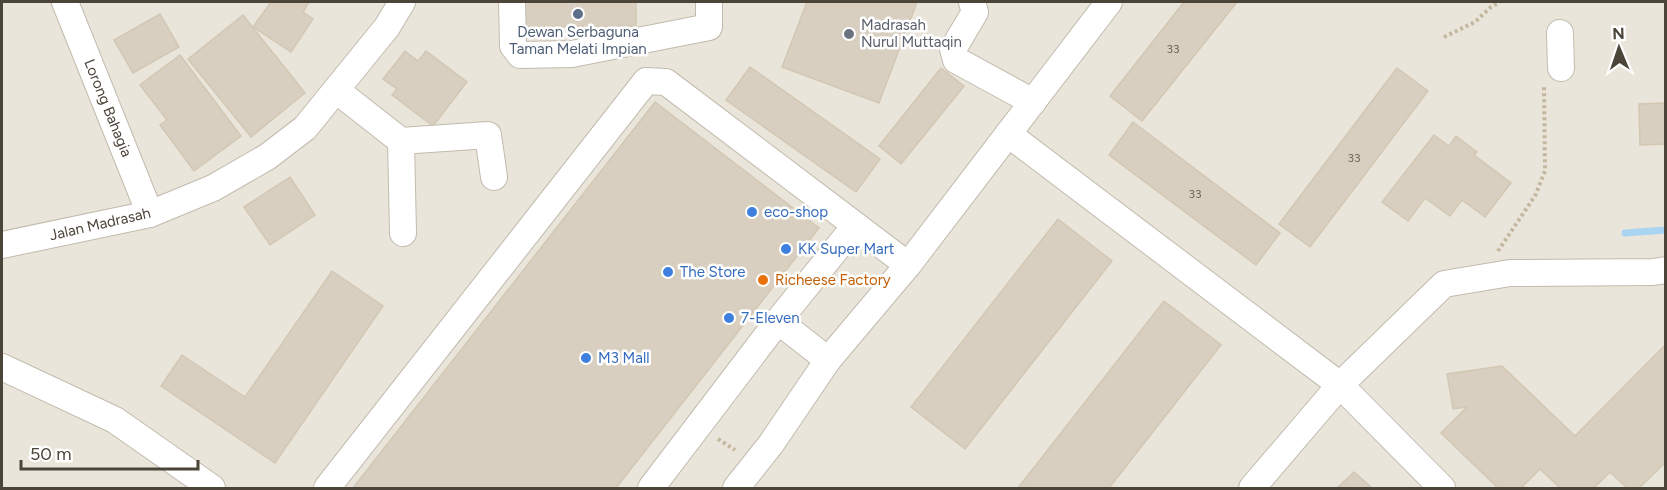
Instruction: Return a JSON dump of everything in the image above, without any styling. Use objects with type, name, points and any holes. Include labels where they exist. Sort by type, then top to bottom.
[{"type":"street","name":"Lorong Bahagia","points":[[65,2],[150,214]]},
{"type":"street","name":"Jalan Madrasah","points":[[2,245],[150,214],[213,188],[267,157],[305,128],[387,27],[402,2]]},
{"type":"street","points":[[512,2],[513,46],[520,55],[572,54],[709,27],[709,2]]},
{"type":"street","points":[[972,2],[975,12],[953,49],[956,60],[1033,102]]},
{"type":"street","points":[[736,489],[828,360],[908,265],[1033,102],[1102,4]]},
{"type":"street","points":[[1552,73],[1560,33]]},
{"type":"street","points":[[327,489],[646,81],[666,82],[908,265]]},
{"type":"street","points":[[336,90],[401,141],[488,135],[494,177]]},
{"type":"street","points":[[1008,134],[1340,385],[1442,489]]},
{"type":"street","points":[[401,141],[403,233]]},
{"type":"street","points":[[651,489],[778,321],[855,226]]},
{"type":"street","points":[[1252,489],[1340,385],[1444,284],[1510,273],[1665,270]]},
{"type":"street","points":[[778,321],[828,360]]},
{"type":"street","points":[[2,367],[115,420],[212,489]]},
{"type":"path","points":[[1444,37],[1475,22],[1500,2]]},
{"type":"path","points":[[1480,278],[1535,196],[1545,171],[1552,73]]},
{"type":"path","points":[[698,425],[755,464]]},
{"type":"shaded area","points":[[2,2],[1665,2],[1665,488],[2,488]]},
{"type":"building","points":[[271,2],[309,2],[303,12],[313,19],[291,52],[253,27]]},
{"type":"building","name":"Dewan Serbaguna Taman Melati Impian","points":[[519,2],[636,2],[636,26],[519,27]]},
{"type":"building","name":"Madrasah Nurul Muttaqin","points":[[807,2],[917,2],[879,103],[782,67]]},
{"type":"building","points":[[1184,2],[1237,2],[1142,121],[1110,96]]},
{"type":"building","points":[[160,14],[179,47],[133,73],[114,40]]},
{"type":"building","points":[[243,15],[305,93],[251,137],[188,59]]},
{"type":"building","points":[[405,51],[418,61],[426,51],[467,82],[433,126],[392,95],[397,89],[383,79]]},
{"type":"building","points":[[180,55],[241,136],[194,171],[160,125],[167,120],[140,85]]},
{"type":"building","points":[[750,67],[880,159],[856,192],[726,100]]},
{"type":"building","points":[[941,68],[964,86],[901,164],[879,146]]},
{"type":"building","points":[[1397,68],[1428,91],[1310,247],[1279,224]]},
{"type":"building","name":"M3 Mall","points":[[655,102],[819,228],[616,488],[353,488]]},
{"type":"building","points":[[1666,103],[1666,144],[1640,145],[1639,104]]},
{"type":"building","points":[[1133,122],[1280,233],[1256,265],[1109,155]]},
{"type":"building","points":[[1434,135],[1449,146],[1456,136],[1477,152],[1474,155],[1511,183],[1485,217],[1462,200],[1450,216],[1425,198],[1408,221],[1382,202]]},
{"type":"building","points":[[290,177],[315,215],[270,245],[244,207]]},
{"type":"building","points":[[1058,219],[1112,261],[965,449],[911,407]]},
{"type":"building","points":[[332,271],[383,306],[275,463],[161,386],[182,355],[245,397]]},
{"type":"building","points":[[1164,301],[1221,345],[1109,488],[1018,488]]},
{"type":"building","points":[[1666,344],[1666,462],[1639,488],[1627,488],[1610,472],[1594,488],[1560,488],[1540,469],[1521,488],[1498,488],[1441,433],[1467,407],[1453,409],[1447,374],[1502,366],[1575,436]]},
{"type":"building","points":[[1354,472],[1372,488],[1337,488]]},
{"type":"waterway","points":[[1625,233],[1666,230]]},
{"type":"place","name":"Dewan Serbaguna Taman Melati Impian","points":[[578,14]]},
{"type":"place","name":"Madrasah Nurul Muttaqin","points":[[849,34]]},
{"type":"place","name":"eco-shop","points":[[752,212]]},
{"type":"place","name":"KK Super Mart","points":[[786,249]]},
{"type":"place","name":"The Store","points":[[668,272]]},
{"type":"place","name":"Richeese Factory","points":[[763,280]]},
{"type":"place","name":"7-Eleven","points":[[729,318]]},
{"type":"place","name":"M3 Mall","points":[[586,358]]}]
